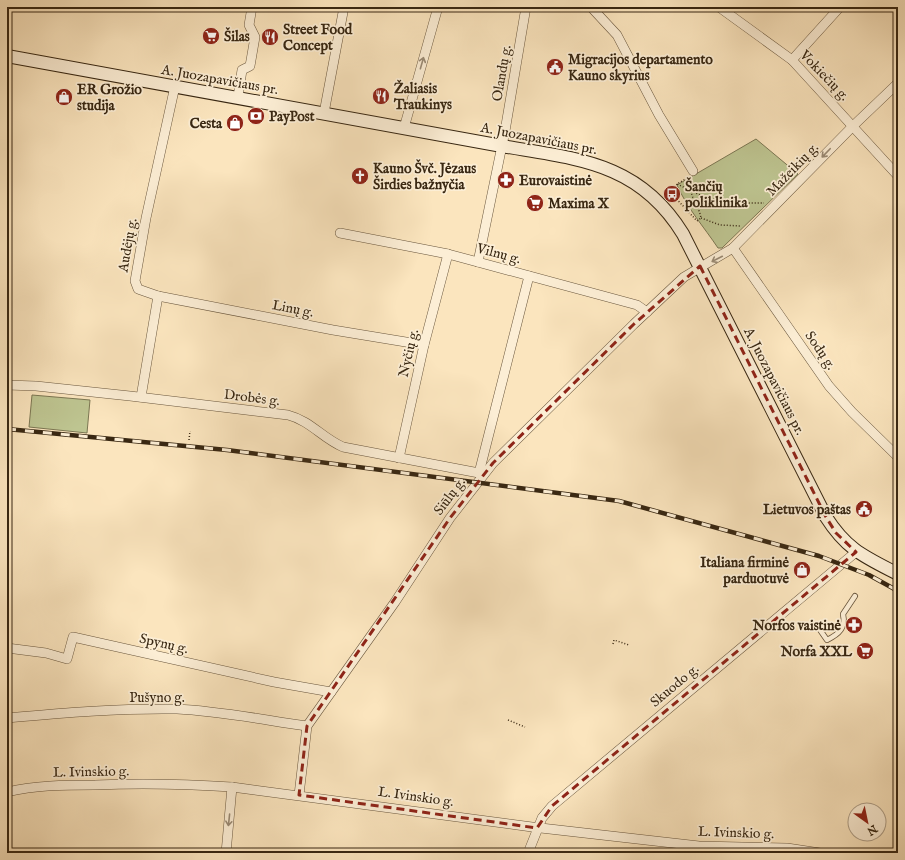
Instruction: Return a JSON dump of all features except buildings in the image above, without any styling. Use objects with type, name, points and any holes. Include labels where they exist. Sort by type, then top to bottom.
[{"type":"main road","name":"A. Juozapavičiaus pr.","points":[[7,56],[579,159],[607,168],[624,176],[640,186],[666,210],[683,234],[826,517],[836,533],[856,552],[898,574]]},
{"type":"street","points":[[238,97],[242,70],[250,66],[255,37],[249,25],[252,7]]},
{"type":"street","points":[[324,113],[344,7]]},
{"type":"street","points":[[404,128],[438,7]]},
{"type":"street","name":"Olandų g.","points":[[478,262],[502,146],[526,7]]},
{"type":"street","points":[[591,7],[617,35],[659,115],[693,175]]},
{"type":"street","name":"Vokiečių g.","points":[[719,7],[792,60],[854,125],[898,176]]},
{"type":"street","points":[[792,60],[840,7]]},
{"type":"street","name":"Mažeikių g.","points":[[700,266],[715,260],[733,248],[854,125],[898,83]]},
{"type":"street","name":"Audėjų g.","points":[[158,296],[138,289],[135,281],[146,218],[175,86]]},
{"type":"street","name":"Vilnų g.","points":[[340,234],[448,254],[637,305],[647,312]]},
{"type":"street","name":"Sodų g.","points":[[733,248],[829,386],[852,412],[898,457]]},
{"type":"street","name":"Nyčių g.","points":[[399,458],[424,345],[448,254]]},
{"type":"street","name":"Siūlų g.","points":[[299,795],[307,726],[395,602],[481,474],[647,312],[684,277],[700,266]]},
{"type":"street","points":[[481,474],[529,276]]},
{"type":"street","points":[[142,397],[158,296]]},
{"type":"street","name":"Linų g.","points":[[158,296],[333,330],[424,345]]},
{"type":"street","name":"Drobės g.","points":[[7,385],[36,386],[142,397],[288,415],[306,422],[334,443],[343,447],[481,474]]},
{"type":"street","points":[[891,449],[898,443]]},
{"type":"street","name":"Skuodo g.","points":[[528,853],[544,815],[552,806],[856,552]]},
{"type":"street","name":"Spynų g.","points":[[7,648],[46,653],[67,659],[73,637],[274,682],[331,692]]},
{"type":"street","name":"Pušyno g.","points":[[7,718],[72,712],[178,709],[241,716],[307,726]]},
{"type":"street","name":"L. Ivinskio g.","points":[[7,792],[33,786],[123,784],[188,784],[232,787],[538,828],[699,846],[787,848],[820,853]]},
{"type":"street","points":[[226,853],[232,787]]},
{"type":"lane","points":[[818,626],[827,640],[838,635],[845,623],[843,614],[855,596]]},
{"type":"path","points":[[693,175],[677,184],[672,194],[697,221],[701,218],[720,225],[756,225]]},
{"type":"path","points":[[693,175],[690,189],[701,218]]},
{"type":"path","points":[[677,184],[702,196],[729,203],[776,205]]},
{"type":"path","points":[[189,440],[190,431]]},
{"type":"path","points":[[613,644],[614,640],[629,645]]},
{"type":"path","points":[[508,720],[525,727]]},
{"type":"highlighted area","points":[[700,266],[826,517],[836,533],[856,552],[552,806],[537,828],[299,795],[307,726],[450,518],[493,463],[634,324]]},
{"type":"green space","points":[[756,139],[798,174],[722,248],[718,248],[691,210],[677,185]]},
{"type":"green space","points":[[32,395],[90,400],[87,433],[29,427]]},
{"type":"railway","points":[[7,429],[227,450],[619,501],[819,556],[869,575],[898,591]]},
{"type":"place","name":"Šilas","points":[[211,36]]},
{"type":"place","name":"Street Food Concept","points":[[270,37]]},
{"type":"place","name":"Migracijos departamento Kauno skyrius","points":[[555,67]]},
{"type":"place","name":"Žaliasis Traukinys","points":[[381,96]]},
{"type":"place","name":"ER Grožio studija","points":[[64,97]]},
{"type":"place","name":"PayPost","points":[[256,116]]},
{"type":"place","name":"Cesta","points":[[235,123]]},
{"type":"place","name":"Kauno Švč. Jėzaus Širdies bažnyčia","points":[[360,176]]},
{"type":"place","name":"Eurovaistinė","points":[[506,180]]},
{"type":"place","name":"Šančių poliklinika","points":[[672,194]]},
{"type":"place","name":"Maxima X","points":[[535,203]]},
{"type":"place","name":"Lietuvos paštas","points":[[864,509]]},
{"type":"place","name":"Italiana firminė parduotuvė","points":[[802,570]]},
{"type":"place","name":"Norfos vaistinė","points":[[854,625]]},
{"type":"place","name":"Norfa XXL","points":[[865,651]]}]
